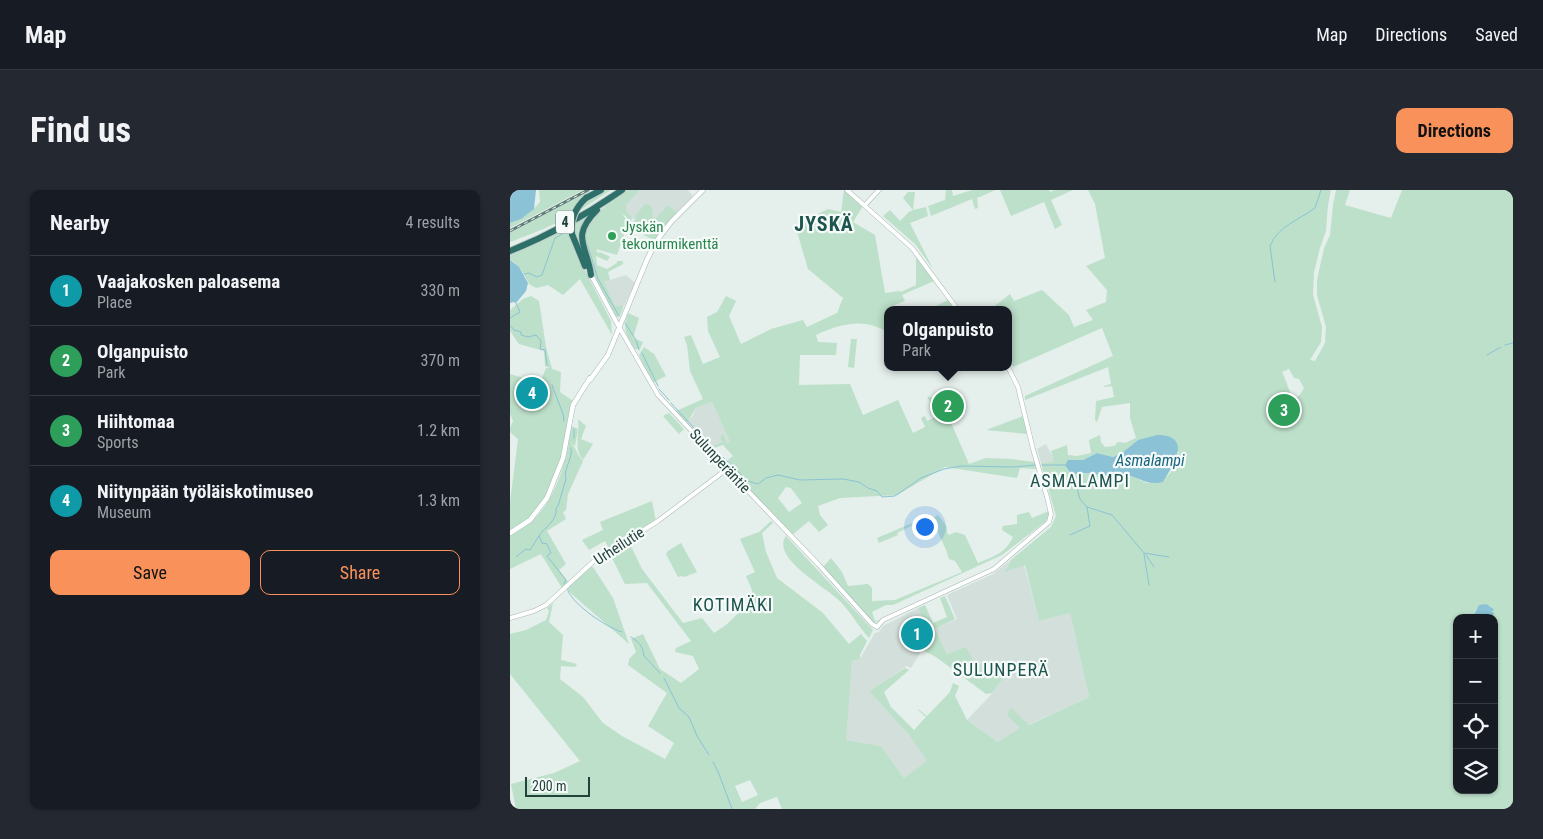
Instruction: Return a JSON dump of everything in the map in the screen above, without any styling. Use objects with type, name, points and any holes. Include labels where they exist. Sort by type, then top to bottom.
[{"type":"highway","points":[[591,275],[580,255],[572,234],[572,222],[575,212],[586,198],[601,190]]},
{"type":"highway","name":"4","points":[[510,247],[566,221],[615,190]]},
{"type":"highway","name":"4","points":[[510,251],[545,236],[602,204],[622,190]]},
{"type":"highway","points":[[591,275],[582,246],[582,234],[589,218],[602,204]]},
{"type":"main road","points":[[510,533],[530,520],[547,498],[563,458],[573,406],[606,357],[625,307],[629,303],[655,243],[672,222],[704,190]]},
{"type":"street","points":[[847,190],[912,248],[955,306]]},
{"type":"street","points":[[865,206],[879,190]]},
{"type":"street","name":"Sulunperäntie","points":[[591,275],[658,394],[810,555],[872,624],[877,627],[883,620],[994,569],[1049,522],[1051,514],[1047,497],[1018,387],[1010,371]]},
{"type":"street","name":"Urheilutie","points":[[510,618],[534,611],[546,605],[594,561],[658,522],[727,469]]},
{"type":"shaded area","points":[[640,190],[688,190],[693,196],[677,212],[675,211],[667,218],[649,227],[632,218],[626,209],[629,200]]},
{"type":"shaded area","points":[[626,275],[635,283],[623,308],[622,305],[615,306],[604,282]]},
{"type":"shaded area","points":[[712,402],[730,442],[711,449],[686,422],[693,416],[696,408]]},
{"type":"shaded area","points":[[1046,444],[1055,462],[1041,463],[1037,449]]},
{"type":"shaded area","points":[[1012,559],[1005,569],[1024,565],[1039,621],[1070,613],[1089,697],[1021,728],[998,742],[967,720],[1003,679],[973,660],[947,654],[935,629],[957,619],[947,595],[993,574]]},
{"type":"shaded area","points":[[918,608],[930,636],[911,668],[907,666],[869,691],[909,735],[928,761],[904,778],[881,746],[845,740],[852,661],[860,659],[875,633],[879,632],[883,626]]},
{"type":"green space","points":[[539,190],[583,190],[510,228],[510,223],[534,209],[540,202]]},
{"type":"green space","points":[[604,190],[611,190],[579,211],[578,209],[589,199]]},
{"type":"green space","points":[[627,190],[640,190],[626,205],[626,209],[632,218],[630,224],[626,216],[620,213],[628,223],[617,255],[596,249],[598,253],[600,252],[610,257],[607,261],[596,256],[597,265],[607,269],[617,263],[617,261],[623,261],[623,264],[608,272],[610,280],[604,282],[615,306],[622,305],[623,308],[620,316],[617,317],[608,305],[597,281],[586,249],[585,237],[587,227],[592,219]]},
{"type":"green space","points":[[844,190],[863,206],[853,222],[875,235],[885,293],[901,292],[916,285],[916,257],[934,281],[902,295],[905,301],[892,306],[884,306],[884,331],[870,325],[852,324],[843,325],[816,335],[818,342],[837,343],[836,355],[800,355],[799,385],[850,384],[863,415],[898,400],[913,433],[925,427],[921,418],[925,416],[927,421],[937,416],[927,396],[941,401],[944,391],[959,395],[966,411],[949,418],[969,464],[986,458],[1011,459],[1035,462],[1037,469],[1020,468],[1017,478],[945,467],[897,495],[840,498],[818,506],[820,515],[828,525],[819,532],[809,521],[792,535],[724,463],[733,456],[723,445],[711,449],[706,444],[708,442],[714,446],[722,442],[720,437],[723,434],[727,443],[730,442],[712,402],[696,408],[686,422],[676,411],[703,399],[690,371],[687,345],[684,337],[691,335],[703,364],[720,357],[708,331],[707,317],[717,312],[726,296],[736,301],[729,316],[741,344],[771,329],[803,320],[807,327],[837,313],[843,298],[808,269],[795,225],[828,209],[841,212]],"holes":[[[786,487],[791,488],[802,503],[789,512],[778,498]]]},
{"type":"green space","points":[[946,190],[952,190],[953,196],[972,190],[996,190],[977,198],[978,208],[975,209],[972,199],[931,216],[928,206],[945,200]]},
{"type":"green space","points":[[1000,190],[1049,190],[1050,192],[1055,190],[1073,190],[1051,200],[1062,225],[1055,229],[1044,202],[1011,216]]},
{"type":"green space","points":[[1088,190],[1331,190],[1326,231],[1314,272],[1313,295],[1322,327],[1321,342],[1310,360],[1315,361],[1325,343],[1326,327],[1317,295],[1317,280],[1324,248],[1330,235],[1336,190],[1350,190],[1345,205],[1391,218],[1402,190],[1513,190],[1513,809],[782,809],[777,797],[760,803],[755,809],[516,809],[511,784],[554,773],[580,761],[510,674],[510,634],[526,630],[546,620],[549,611],[547,608],[553,603],[549,622],[563,635],[561,660],[577,664],[575,667],[561,666],[560,679],[583,697],[603,723],[622,736],[665,759],[674,743],[648,726],[667,693],[628,665],[629,659],[636,652],[631,639],[643,634],[660,669],[681,683],[699,669],[693,656],[675,652],[676,648],[691,641],[647,583],[625,584],[610,554],[629,542],[642,569],[683,623],[702,618],[714,633],[726,625],[752,600],[752,590],[746,576],[755,572],[740,539],[759,532],[771,521],[773,523],[762,533],[766,552],[777,578],[823,613],[849,644],[861,634],[867,641],[860,659],[852,661],[846,740],[881,746],[904,778],[927,761],[909,735],[869,691],[905,668],[909,670],[884,692],[891,707],[914,730],[926,717],[918,709],[927,716],[950,692],[953,683],[959,686],[955,696],[967,720],[998,742],[1020,728],[1007,715],[1011,708],[1029,725],[1089,697],[1070,613],[1039,621],[1025,565],[1004,572],[1012,559],[1051,527],[1056,516],[1041,463],[1054,462],[1051,451],[1067,445],[1068,455],[1077,456],[1091,453],[1089,440],[1100,435],[1101,442],[1105,447],[1114,446],[1118,442],[1125,443],[1136,438],[1130,418],[1130,403],[1102,407],[1097,422],[1095,420],[1096,401],[1114,397],[1112,386],[1104,387],[1111,384],[1108,367],[1025,400],[1025,396],[1113,356],[1102,328],[1013,367],[1012,306],[995,306],[1010,294],[1014,301],[1042,290],[1069,315],[1074,327],[1093,320],[1086,310],[1106,302],[1107,290],[1086,266],[1105,258],[1095,204]],"holes":[[[1289,369],[1294,378],[1299,379],[1304,388],[1299,396],[1294,398],[1282,372]],[[1138,440],[1179,452],[1171,472],[1163,481],[1146,483],[1125,475],[1113,476],[1080,473],[1068,460],[1083,460],[1097,453],[1113,457]],[[750,780],[758,795],[742,802],[735,786]]]},
{"type":"green space","points":[[589,191],[571,213],[560,221],[510,242],[510,233]]},
{"type":"green space","points":[[908,192],[915,192],[913,210],[903,198]]},
{"type":"green space","points":[[645,204],[652,208],[653,220],[648,227],[668,205],[673,211],[677,212],[655,241],[631,228],[634,220],[636,220],[636,215]]},
{"type":"green space","points":[[926,207],[928,216],[910,223],[933,269],[915,244],[883,216],[890,210],[900,221],[913,210]]},
{"type":"green space","points":[[592,212],[586,221],[583,253],[571,237],[571,239],[575,251],[611,321],[612,335],[580,279],[563,295],[548,285],[536,288],[529,284],[521,270],[510,260],[510,253],[563,230]]},
{"type":"green space","points":[[531,296],[539,301],[546,347],[552,369],[561,372],[560,392],[573,401],[561,458],[546,498],[529,519],[510,532],[510,502],[518,439],[510,432],[513,421],[510,414],[510,374],[540,383],[546,368],[550,368],[545,366],[544,351],[519,344],[510,331],[510,310],[523,299]]},
{"type":"green space","points":[[948,300],[952,306],[936,306]]},
{"type":"green space","points":[[628,313],[639,318],[633,338],[643,342],[640,349],[635,349],[627,336],[625,324]]},
{"type":"green space","points":[[851,339],[857,339],[854,368],[848,367]]},
{"type":"green space","points":[[644,347],[654,354],[666,376],[652,383],[639,355]]},
{"type":"green space","points":[[669,413],[684,429],[679,434],[663,416]]},
{"type":"green space","points":[[1023,416],[1027,434],[986,430]]},
{"type":"green space","points":[[578,419],[586,426],[581,439],[593,444],[583,460],[578,450]]},
{"type":"green space","points":[[571,426],[578,429],[575,446],[571,443],[583,461],[568,494],[566,510],[563,512],[566,519],[547,531],[566,564],[559,570],[569,583],[562,588],[541,554],[510,569],[510,536],[535,518],[551,496],[565,461]]},
{"type":"green space","points":[[652,501],[656,522],[610,550],[605,541],[589,550],[582,540],[603,530],[600,522]]},
{"type":"green space","points":[[1049,511],[1046,521],[1002,555],[893,605],[886,605],[872,612],[875,621],[880,620],[874,623],[823,567],[831,558],[842,572],[848,586],[868,584],[872,588],[872,601],[895,600],[962,572],[955,561],[949,559],[937,530],[917,523],[897,533],[898,535],[879,543],[877,538],[929,516],[932,518],[938,515],[947,527],[949,535],[956,532],[965,535],[978,563],[1003,551],[1010,543],[1013,537],[1002,530],[1003,526],[1017,524],[1017,515],[1029,512],[1032,518]]},
{"type":"green space","points":[[786,536],[873,630],[869,638],[841,602],[793,563],[786,554],[783,545]]},
{"type":"green space","points":[[681,543],[697,572],[684,577],[678,577],[666,554]]},
{"type":"green space","points":[[593,567],[613,598],[629,644],[566,589]]},
{"type":"green space","points":[[945,596],[955,619],[935,629],[947,654],[966,647],[973,660],[1003,679],[992,693],[986,694],[936,657],[922,650],[930,636],[918,608],[925,605],[933,623],[947,617],[940,598]]},
{"type":"water","points":[[510,190],[536,190],[534,209],[521,219],[510,223]]},
{"type":"water","points":[[510,260],[519,267],[528,283],[526,291],[516,303],[510,303]]},
{"type":"water","name":"Asmalampi","points":[[1157,435],[1168,436],[1175,440],[1178,445],[1175,460],[1163,482],[1152,483],[1125,475],[1074,474],[1065,465],[1068,460],[1083,460],[1097,453],[1113,457],[1138,440]]},
{"type":"water","points":[[1486,604],[1494,609],[1491,611],[1494,614],[1474,614],[1479,605]]},
{"type":"waterway","points":[[1275,282],[1270,246],[1278,233],[1315,208],[1321,190]]},
{"type":"waterway","points":[[524,274],[529,273],[537,277],[542,275],[555,238],[568,231]]},
{"type":"waterway","points":[[585,237],[598,279],[619,316]]},
{"type":"waterway","points":[[510,318],[520,312],[516,303]]},
{"type":"waterway","points":[[625,323],[636,340],[639,350]]},
{"type":"waterway","points":[[511,326],[514,330],[521,332],[521,335],[528,337],[536,335],[541,341],[540,349],[545,350],[547,365]]},
{"type":"waterway","points":[[1505,345],[1513,343]]},
{"type":"waterway","points":[[1487,355],[1501,347]]},
{"type":"waterway","points":[[642,353],[658,386]]},
{"type":"waterway","points":[[552,385],[564,421]]},
{"type":"waterway","points":[[659,389],[669,400]]},
{"type":"waterway","points":[[671,403],[720,456],[748,481],[758,484],[766,478],[778,475],[800,480],[843,479],[859,482],[877,491],[882,497],[895,496],[921,478],[944,469],[961,466],[1014,467],[1035,465]]},
{"type":"waterway","points":[[574,429],[574,438]]},
{"type":"waterway","points":[[564,584],[566,580],[547,556],[551,553],[547,544],[542,543],[539,536],[555,517],[556,508],[566,479],[565,475],[571,456],[571,448]]},
{"type":"waterway","points":[[1042,465],[1065,465]]},
{"type":"waterway","points":[[1074,474],[1080,499],[1087,507],[1112,515],[1144,553],[1169,557]]},
{"type":"waterway","points":[[1070,535],[1090,526],[1087,507]]},
{"type":"waterway","points":[[516,557],[526,549],[530,550],[539,536]]},
{"type":"waterway","points":[[1144,554],[1149,585]]},
{"type":"waterway","points":[[1146,555],[1154,567]]},
{"type":"waterway","points":[[568,591],[577,603],[592,615],[608,626],[622,632]]},
{"type":"waterway","points":[[631,637],[640,645],[644,656],[660,673]]},
{"type":"waterway","points":[[664,678],[679,708],[689,717],[697,736],[709,755]]},
{"type":"waterway","points":[[713,762],[732,809]]},
{"type":"railway","points":[[510,231],[588,190]]},
{"type":"place","name":"Jyskän tekonurmikenttä","points":[[612,236]]},
{"type":"place","name":"Niitynpään työläiskotimuseo","points":[[532,393]]},
{"type":"place","name":"Olganpuisto","points":[[948,406]]},
{"type":"place","name":"Hiihtomaa","points":[[1284,410]]},
{"type":"place","name":"Vaajakosken paloasema","points":[[917,634]]},
{"type":"district","name":"JYSKÄ","points":[[824,224]]},
{"type":"district","name":"ASMALAMPI","points":[[1080,481]]},
{"type":"district","name":"KOTIMÄKI","points":[[733,605]]},
{"type":"district","name":"SULUNPERÄ","points":[[1001,670]]}]
